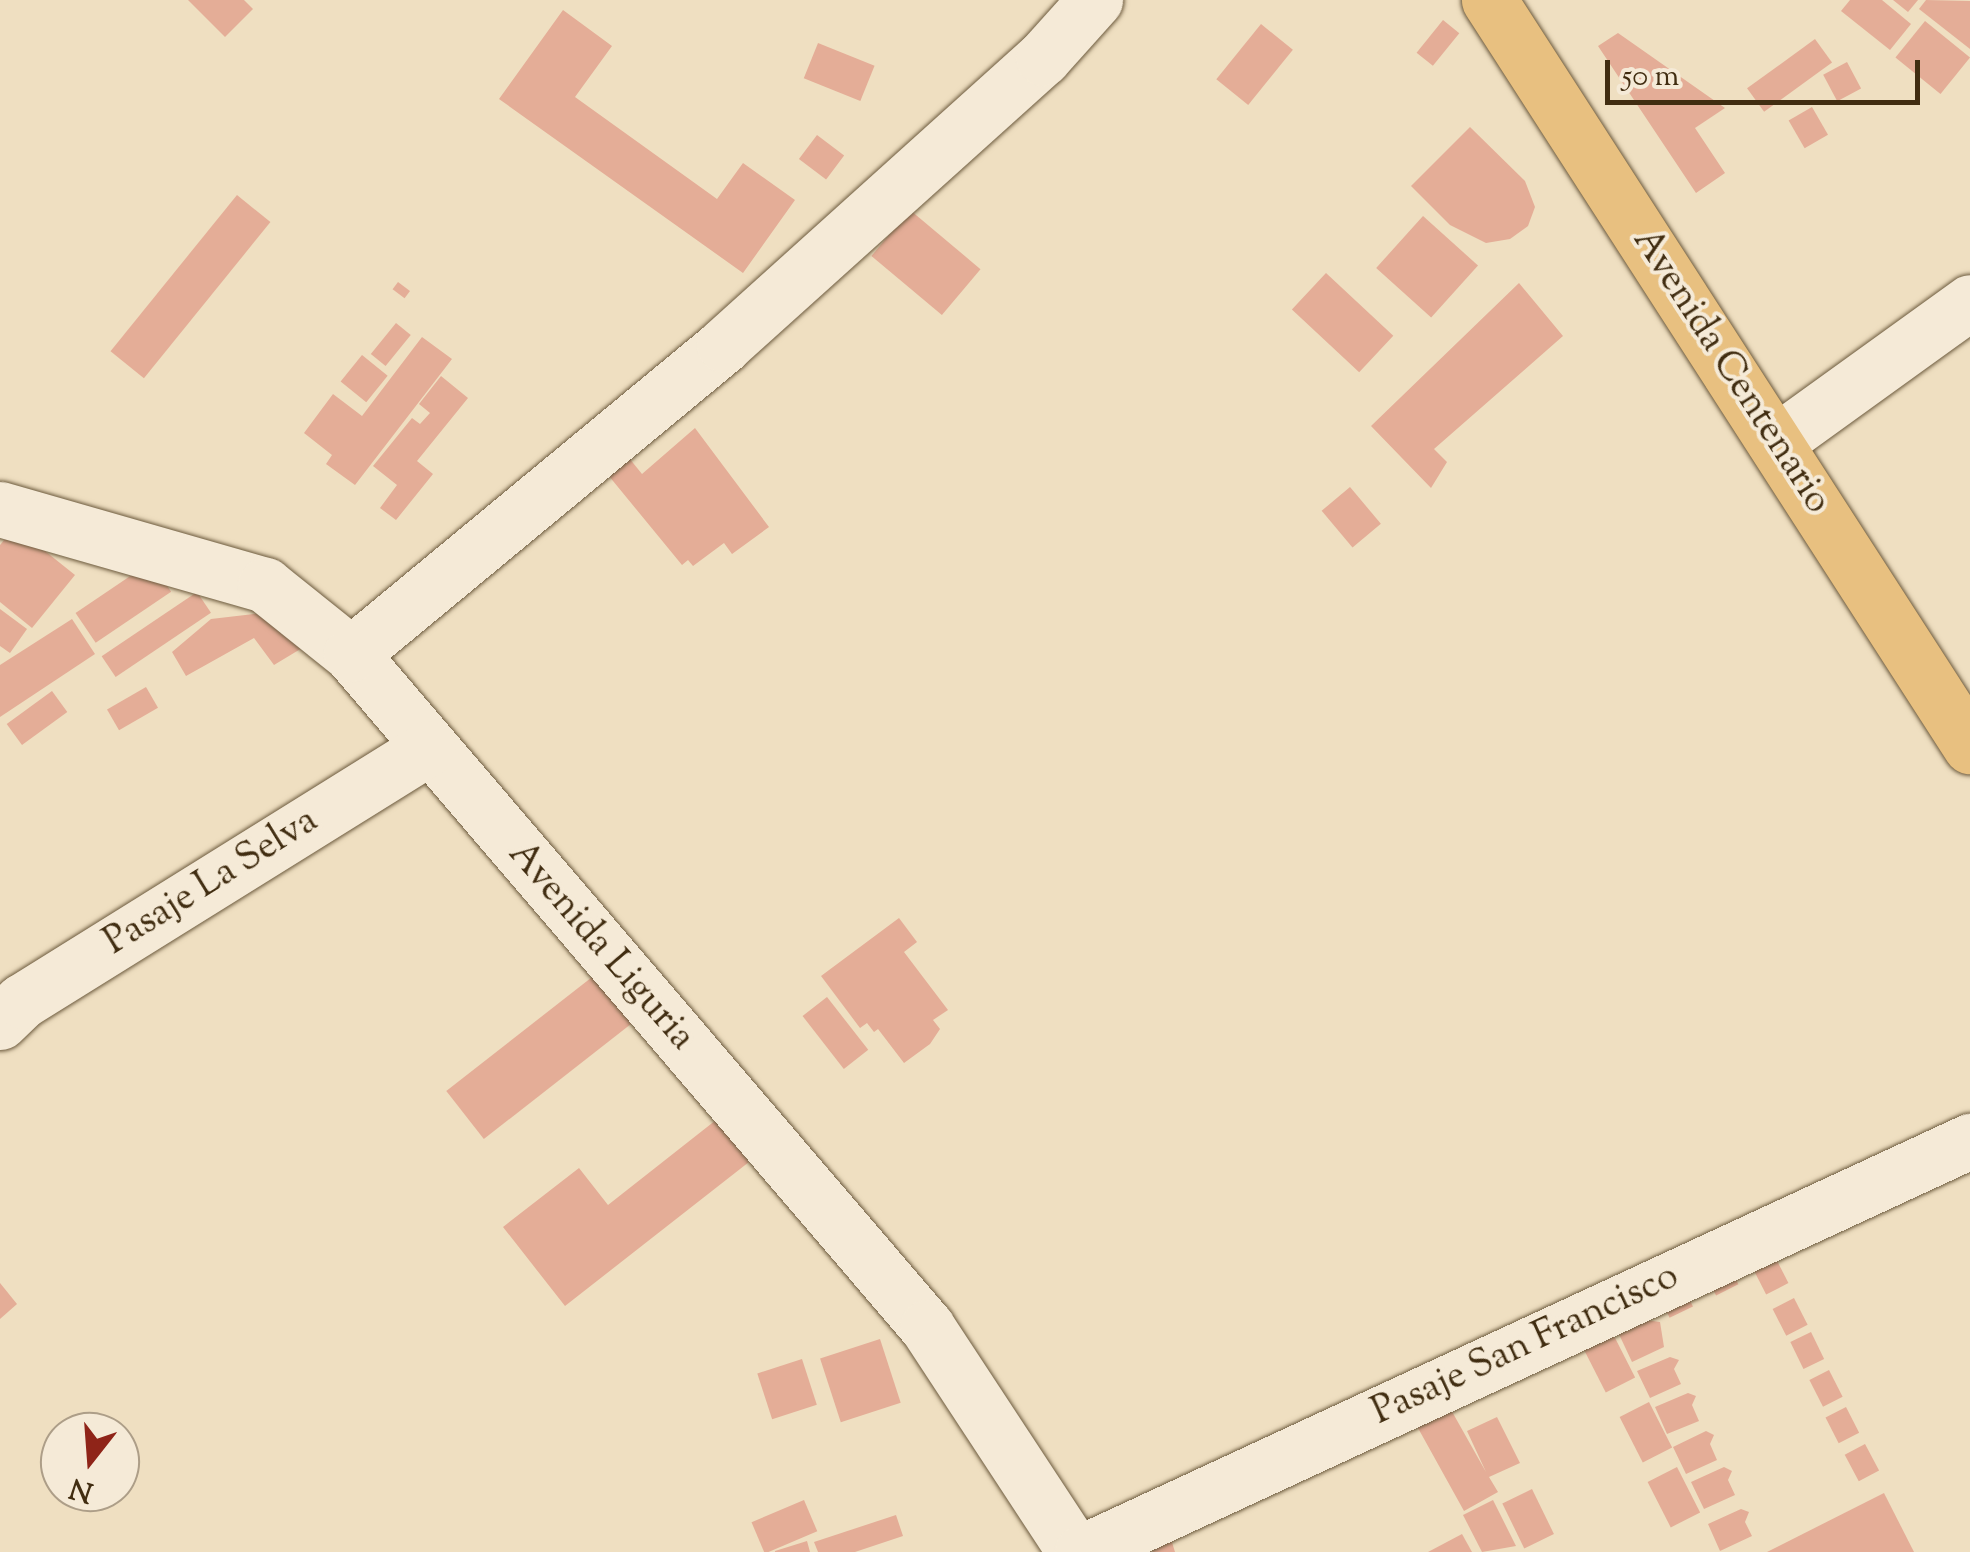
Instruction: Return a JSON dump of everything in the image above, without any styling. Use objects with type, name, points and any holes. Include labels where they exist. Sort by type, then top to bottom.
[{"type":"main road","name":"Avenida Centenario","points":[[1490,0],[1970,746]]},
{"type":"street","points":[[352,654],[724,345],[1043,58],[1095,0]]},
{"type":"street","points":[[1776,442],[1970,302]]},
{"type":"street","name":"Avenida Liguria","points":[[0,509],[265,585],[352,654],[428,748],[928,1328],[1079,1552]]},
{"type":"street","name":"Pasaje La Selva","points":[[0,1022],[22,1001],[428,748]]},
{"type":"street","name":"Pasaje San Francisco","points":[[1079,1552],[1970,1141]]},
{"type":"building","points":[[188,0],[244,0],[253,9],[225,37]]},
{"type":"building","points":[[1850,0],[1882,0],[1911,24],[1890,50],[1841,11]]},
{"type":"building","points":[[1893,0],[1918,0],[1908,12]]},
{"type":"building","points":[[1926,0],[1970,1],[1970,49],[1919,9]]},
{"type":"building","points":[[563,10],[612,46],[575,97],[717,199],[743,163],[795,200],[743,273],[499,99]]},
{"type":"building","points":[[1443,20],[1459,33],[1433,66],[1417,53]]},
{"type":"building","points":[[1925,21],[1970,57],[1940,94],[1895,58]]},
{"type":"building","points":[[1261,24],[1293,50],[1248,105],[1216,79]]},
{"type":"building","points":[[1618,33],[1725,108],[1695,128],[1725,173],[1696,193],[1598,46]]},
{"type":"building","points":[[1815,39],[1832,62],[1764,112],[1747,88]]},
{"type":"building","points":[[818,43],[875,66],[860,101],[804,78]]},
{"type":"building","points":[[1847,62],[1861,88],[1837,101],[1823,75]]},
{"type":"building","points":[[1812,107],[1828,135],[1805,148],[1789,120]]},
{"type":"building","points":[[1470,127],[1525,181],[1535,207],[1528,226],[1510,239],[1486,243],[1450,225],[1411,186]]},
{"type":"building","points":[[817,135],[844,155],[826,179],[799,159]]},
{"type":"building","points":[[237,195],[270,222],[144,378],[111,351]]},
{"type":"building","points":[[910,210],[980,269],[942,315],[871,256]]},
{"type":"building","points":[[1423,216],[1478,266],[1431,318],[1376,268]]},
{"type":"building","points":[[1326,273],[1393,336],[1359,372],[1292,310]]},
{"type":"building","points":[[398,282],[410,291],[405,298],[393,289]]},
{"type":"building","points":[[1519,283],[1563,336],[1434,449],[1447,462],[1431,488],[1371,426]]},
{"type":"building","points":[[396,323],[411,335],[386,366],[371,354]]},
{"type":"building","points":[[422,337],[452,359],[355,485],[326,464],[332,455],[304,433],[333,394],[362,416]]},
{"type":"building","points":[[362,355],[388,376],[366,402],[341,381]]},
{"type":"building","points":[[441,376],[468,398],[417,461],[433,474],[396,520],[380,508],[397,485],[373,466],[412,418],[420,424],[430,413],[419,404]]},
{"type":"building","points":[[695,428],[769,527],[732,554],[724,543],[693,566],[688,560],[682,565],[604,470],[625,453],[642,474]]},
{"type":"building","points":[[1350,487],[1381,524],[1353,548],[1322,511]]},
{"type":"building","points":[[15,527],[75,575],[32,628],[0,602],[0,545]]},
{"type":"building","points":[[151,562],[171,592],[96,643],[76,613]]},
{"type":"building","points":[[197,592],[211,613],[116,677],[102,656]]},
{"type":"building","points":[[0,609],[27,629],[10,653],[0,646]]},
{"type":"building","points":[[290,610],[317,639],[274,665],[254,638],[186,676],[172,652],[211,619]]},
{"type":"building","points":[[72,619],[95,654],[0,717],[0,665]]},
{"type":"building","points":[[146,687],[158,708],[119,730],[107,710]]},
{"type":"building","points":[[52,691],[67,712],[22,745],[7,724]]},
{"type":"building","points":[[899,918],[917,942],[904,952],[948,1010],[933,1020],[940,1029],[930,1044],[904,1063],[878,1029],[874,1032],[867,1023],[860,1028],[821,976]]},
{"type":"building","points":[[596,974],[634,1022],[484,1139],[446,1091]]},
{"type":"building","points":[[827,997],[868,1050],[844,1069],[803,1016]]},
{"type":"building","points":[[716,1120],[749,1162],[565,1306],[503,1227],[579,1168],[608,1205]]},
{"type":"building","points":[[1768,1243],[1788,1283],[1766,1294],[1746,1254]]},
{"type":"building","points":[[1727,1262],[1738,1284],[1716,1296],[1705,1273]]},
{"type":"building","points":[[0,1283],[17,1304],[0,1319]]},
{"type":"building","points":[[1682,1284],[1693,1306],[1670,1318],[1659,1295]]},
{"type":"building","points":[[1794,1298],[1808,1325],[1786,1336],[1773,1309]]},
{"type":"building","points":[[1610,1315],[1660,1322],[1664,1347],[1632,1362]]},
{"type":"building","points":[[1612,1332],[1635,1377],[1606,1392],[1583,1347]]},
{"type":"building","points":[[1811,1332],[1824,1359],[1803,1369],[1790,1342]]},
{"type":"building","points":[[880,1339],[901,1403],[841,1422],[820,1358]]},
{"type":"building","points":[[1670,1357],[1679,1360],[1674,1369],[1681,1384],[1650,1398],[1637,1371]]},
{"type":"building","points":[[802,1359],[817,1405],[772,1419],[757,1374]]},
{"type":"building","points":[[1829,1370],[1843,1397],[1823,1407],[1809,1380]]},
{"type":"building","points":[[1441,1392],[1486,1472],[1467,1431],[1497,1417],[1520,1463],[1489,1477],[1498,1492],[1464,1511],[1408,1410]]},
{"type":"building","points":[[1688,1393],[1696,1396],[1692,1405],[1699,1421],[1667,1434],[1655,1407]]},
{"type":"building","points":[[1649,1402],[1672,1447],[1643,1462],[1620,1417]]},
{"type":"building","points":[[1846,1407],[1859,1433],[1839,1443],[1826,1417]]},
{"type":"building","points":[[1706,1431],[1714,1435],[1710,1444],[1717,1460],[1686,1474],[1673,1447]]},
{"type":"building","points":[[1865,1444],[1879,1470],[1859,1481],[1845,1455]]},
{"type":"building","points":[[1677,1467],[1700,1512],[1671,1527],[1648,1482]]},
{"type":"building","points":[[1724,1467],[1732,1471],[1728,1480],[1735,1495],[1704,1509],[1691,1482]]},
{"type":"building","points":[[1532,1489],[1554,1534],[1524,1548],[1502,1503]]},
{"type":"building","points":[[1884,1493],[1914,1552],[1767,1552]]},
{"type":"building","points":[[804,1500],[817,1531],[764,1552],[752,1522]]},
{"type":"building","points":[[1493,1500],[1516,1546],[1482,1552],[1463,1515]]},
{"type":"building","points":[[1741,1509],[1749,1512],[1745,1522],[1752,1536],[1720,1551],[1708,1524]]},
{"type":"building","points":[[896,1515],[903,1536],[855,1552],[818,1552],[814,1542]]},
{"type":"building","points":[[1462,1534],[1472,1552],[1428,1552]]},
{"type":"building","points":[[1171,1539],[1175,1552],[1153,1552],[1150,1545]]},
{"type":"building","points":[[807,1541],[810,1552],[775,1552],[775,1551]]}]
